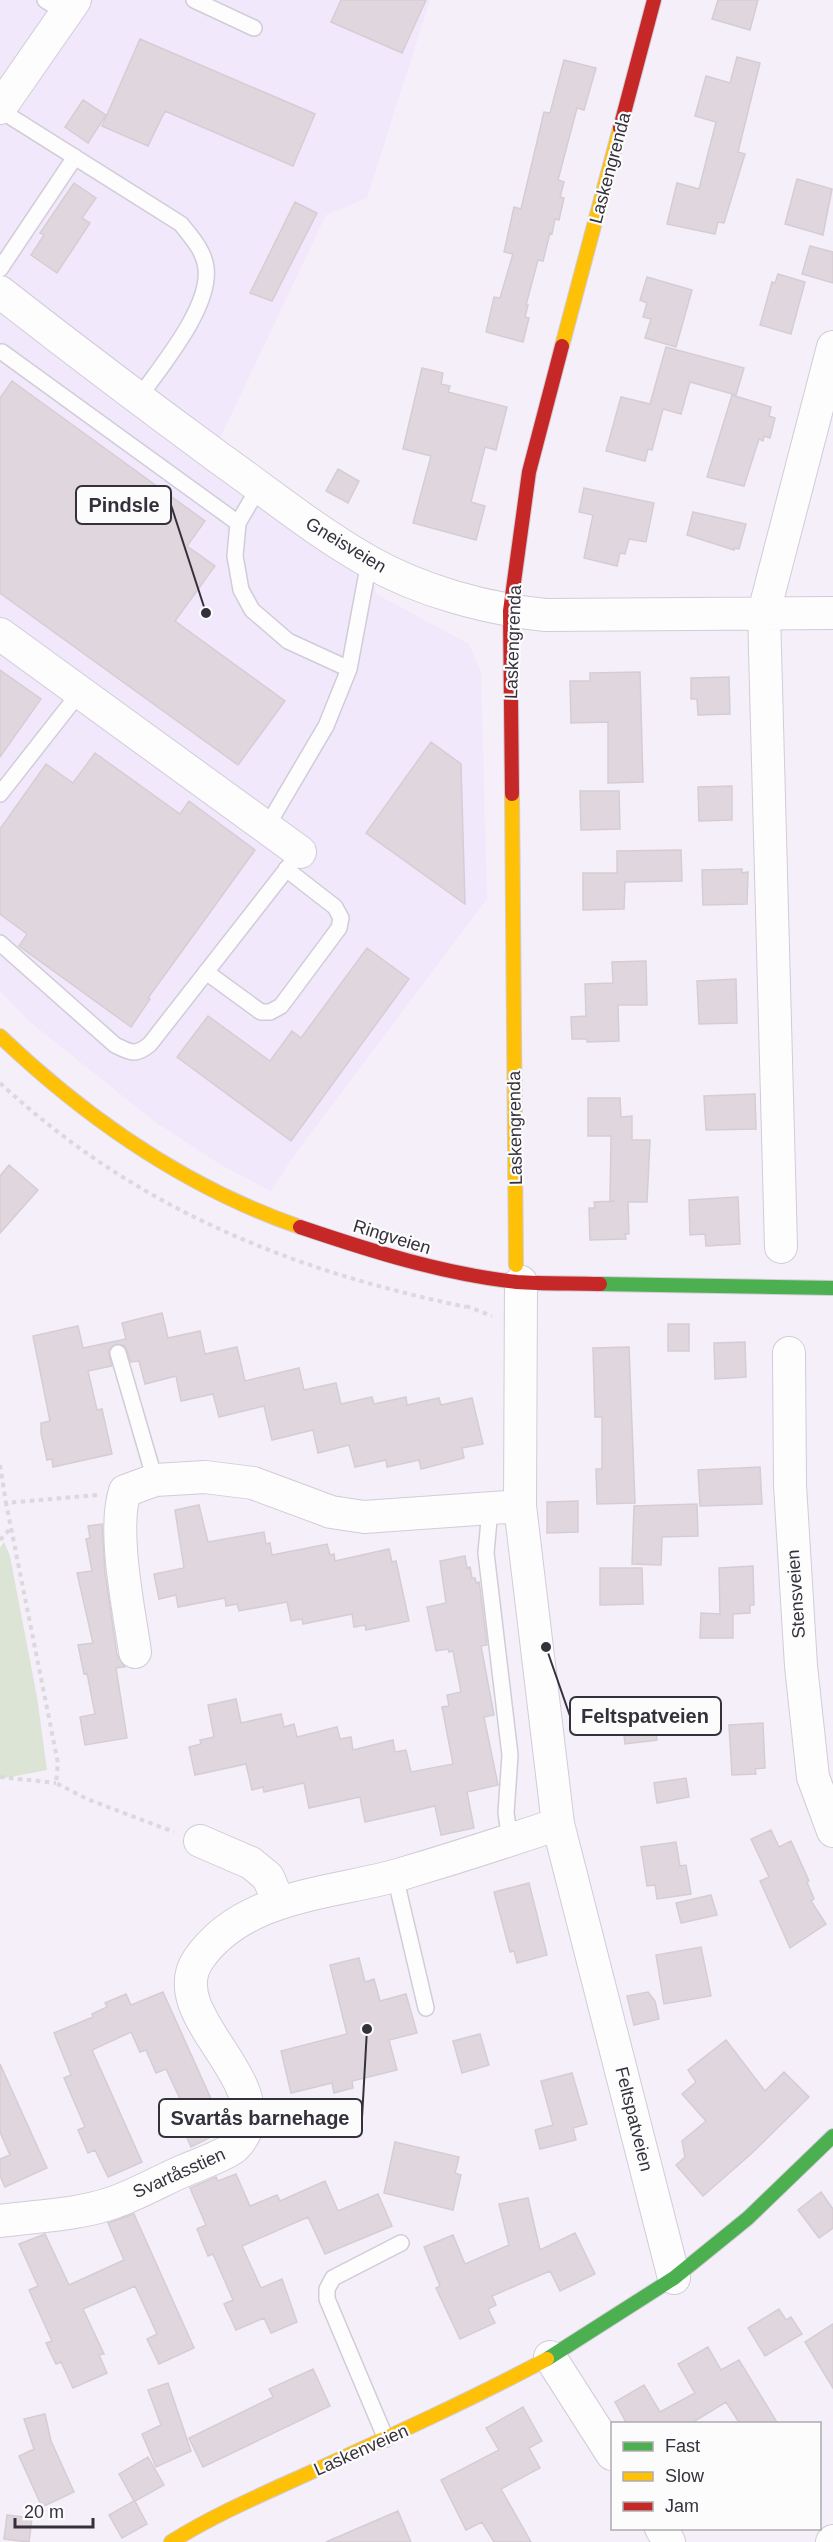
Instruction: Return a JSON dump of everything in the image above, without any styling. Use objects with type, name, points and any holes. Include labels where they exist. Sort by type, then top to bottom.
[{"type":"street","name":"Laskengrenda","points":[[519,1274],[510,611],[530,472],[654,0]]},
{"type":"street","points":[[0,109],[62,4]]},
{"type":"street","name":"Gneisveien","points":[[0,292],[138,399],[260,487],[369,562],[410,580],[466,601],[510,611],[546,615],[833,613]]},
{"type":"street","points":[[781,1247],[764,612],[833,347]]},
{"type":"street","points":[[0,634],[266,828],[293,860]]},
{"type":"street","name":"Ringveien","points":[[0,1036],[37,1072],[114,1131],[215,1190],[277,1219],[371,1250],[474,1278],[519,1274],[833,1288]]},
{"type":"street","name":"Feltspatveien","points":[[519,1274],[505,1507],[558,1824],[674,2278]]},
{"type":"street","name":"Stensveien","points":[[789,1353],[790,1485],[801,1666],[813,1778],[833,1831]]},
{"type":"street","points":[[135,1652],[123,1567],[121,1502],[125,1491],[155,1480],[205,1477],[253,1483],[323,1509],[364,1518],[505,1507]]},
{"type":"street","name":"Svartåsstien","points":[[0,2221],[78,2211],[112,2203],[234,2148],[247,2127],[248,2103],[238,2077],[196,2012],[191,1983],[197,1962],[227,1929],[279,1903],[329,1888],[395,1876],[558,1824]]},
{"type":"street","points":[[200,1841],[251,1863],[268,1877],[279,1903]]},
{"type":"street","name":"Laskenveien","points":[[171,2542],[243,2503],[477,2397],[550,2357],[674,2278],[748,2218],[833,2136]]},
{"type":"street","points":[[550,2357],[611,2452]]},
{"type":"lane","points":[[194,0],[254,28]]},
{"type":"lane","points":[[0,109],[181,224],[198,245],[206,268],[204,291],[190,321],[138,399]]},
{"type":"lane","points":[[0,269],[75,157]]},
{"type":"lane","points":[[2,352],[238,523]]},
{"type":"lane","points":[[260,487],[238,523],[235,556],[241,590],[252,610],[288,641],[350,669]]},
{"type":"lane","points":[[266,828],[326,726],[350,669],[369,562]]},
{"type":"lane","points":[[0,794],[80,692]]},
{"type":"lane","points":[[0,943],[115,1045],[130,1053],[142,1052],[150,1044],[293,860],[335,907],[341,918],[339,928],[280,1006],[270,1012],[261,1012],[206,972]]},
{"type":"lane","points":[[118,1353],[155,1480]]},
{"type":"lane","points":[[505,1507],[486,1553],[510,1755],[506,1813],[510,1840]]},
{"type":"lane","points":[[395,1876],[426,2008]]},
{"type":"lane","points":[[386,2439],[327,2299],[327,2289],[333,2278],[401,2243]]},
{"type":"path","points":[[469,1296],[466,1307],[497,1317]]},
{"type":"path","points":[[0,1465],[10,1529],[58,1763],[56,1783]]},
{"type":"path","points":[[6,1503],[125,1491]]},
{"type":"path","points":[[0,1540],[10,1529]]},
{"type":"path","points":[[0,1777],[56,1783],[87,1799],[200,1841]]},
{"type":"shaded area","points":[[0,0],[430,0],[367,198],[326,215],[213,453],[369,562],[376,594],[469,644],[481,672],[487,899],[295,1154],[271,1191],[221,1165],[155,1122],[30,1022],[0,991]]},
{"type":"green space","points":[[4,1542],[10,1556],[37,1697],[47,1770],[0,1779],[0,1548]]},
{"type":"building","points":[[341,0],[426,0],[402,53],[331,22]]},
{"type":"building","points":[[718,0],[758,0],[750,30],[712,19]]},
{"type":"building","points":[[140,39],[315,114],[293,166],[165,111],[148,146],[102,126]]},
{"type":"building","points":[[737,57],[760,63],[738,152],[745,154],[724,223],[718,222],[715,234],[667,224],[677,183],[699,189],[716,122],[695,116],[706,76],[730,83]]},
{"type":"building","points":[[564,60],[596,68],[584,110],[577,108],[558,180],[564,182],[560,197],[564,198],[559,220],[555,219],[543,261],[538,260],[526,305],[528,305],[525,317],[529,318],[523,342],[486,332],[494,297],[500,298],[513,254],[504,252],[514,207],[521,209],[544,112],[550,113]]},
{"type":"building","points":[[83,100],[106,115],[88,143],[65,127]]},
{"type":"building","points":[[797,179],[832,189],[823,235],[785,224]]},
{"type":"building","points":[[74,183],[96,198],[82,218],[90,223],[57,273],[31,255],[44,235],[40,233]]},
{"type":"building","points":[[295,202],[317,213],[272,301],[250,293]]},
{"type":"building","points":[[810,246],[833,252],[833,283],[802,274]]},
{"type":"building","points":[[778,274],[805,282],[791,334],[760,325],[772,282],[775,283]]},
{"type":"building","points":[[647,277],[692,290],[676,347],[645,338],[651,319],[643,317],[647,303],[640,300]]},
{"type":"building","points":[[666,347],[744,368],[736,395],[690,382],[681,414],[663,409],[652,450],[648,449],[645,461],[606,451],[621,397],[650,404]]},
{"type":"building","points":[[422,368],[443,373],[441,384],[450,386],[448,392],[507,407],[496,450],[485,447],[471,502],[485,506],[476,540],[413,523],[431,456],[403,449]]},
{"type":"building","points":[[12,381],[205,521],[187,546],[215,566],[175,621],[285,701],[238,765],[0,593],[0,398]]},
{"type":"building","points":[[732,395],[771,407],[769,416],[775,418],[770,438],[764,436],[763,441],[759,439],[744,486],[707,477]]},
{"type":"building","points":[[338,469],[359,481],[348,503],[326,491]]},
{"type":"building","points":[[584,488],[654,503],[646,542],[629,539],[625,554],[620,553],[617,566],[584,558],[593,515],[579,512]]},
{"type":"building","points":[[693,512],[746,524],[739,549],[734,550],[687,535]]},
{"type":"building","points":[[0,670],[41,699],[0,757]]},
{"type":"building","points":[[640,672],[643,782],[608,783],[608,722],[571,723],[570,681],[590,681],[590,673]]},
{"type":"building","points":[[729,677],[730,714],[698,715],[697,699],[691,699],[691,678]]},
{"type":"building","points":[[431,742],[461,764],[465,904],[366,833]]},
{"type":"building","points":[[95,753],[180,814],[189,801],[255,850],[148,998],[150,999],[131,1027],[19,946],[27,934],[0,914],[0,829],[46,764],[73,783]]},
{"type":"building","points":[[732,786],[732,820],[699,821],[698,787]]},
{"type":"building","points":[[580,791],[619,791],[620,829],[581,830]]},
{"type":"building","points":[[681,850],[682,881],[625,882],[624,909],[583,910],[583,873],[617,873],[617,851]]},
{"type":"building","points":[[742,869],[742,873],[748,872],[747,904],[703,905],[702,870]]},
{"type":"building","points":[[367,948],[409,979],[291,1141],[177,1057],[208,1016],[270,1061],[292,1031],[301,1038]]},
{"type":"building","points":[[646,961],[647,1005],[618,1005],[619,1041],[587,1042],[587,1039],[572,1039],[571,1017],[586,1016],[585,984],[613,983],[612,962]]},
{"type":"building","points":[[736,979],[737,1023],[699,1024],[697,981]]},
{"type":"building","points":[[755,1094],[756,1129],[706,1130],[704,1096]]},
{"type":"building","points":[[588,1098],[620,1098],[621,1117],[632,1116],[632,1140],[650,1140],[647,1202],[628,1202],[629,1234],[625,1234],[626,1239],[590,1240],[589,1208],[595,1208],[594,1202],[615,1201],[610,1201],[611,1136],[588,1136]]},
{"type":"building","points":[[9,1165],[38,1190],[0,1233],[0,1176]]},
{"type":"building","points":[[738,1197],[740,1244],[706,1246],[705,1234],[690,1235],[689,1200]]},
{"type":"building","points":[[162,1313],[168,1338],[200,1331],[205,1354],[237,1347],[245,1381],[299,1368],[304,1390],[336,1383],[341,1404],[372,1397],[374,1404],[406,1397],[407,1405],[439,1398],[441,1405],[472,1398],[483,1444],[462,1448],[464,1458],[421,1469],[419,1460],[387,1467],[386,1460],[355,1467],[349,1445],[318,1453],[313,1430],[272,1440],[264,1406],[219,1417],[213,1394],[181,1401],[176,1376],[145,1384],[139,1361],[131,1362],[125,1346],[116,1344],[108,1351],[112,1366],[88,1371],[97,1410],[102,1409],[112,1454],[53,1467],[52,1459],[47,1460],[41,1433],[41,1423],[50,1421],[33,1336],[78,1326],[83,1348],[126,1339],[122,1323]]},
{"type":"building","points":[[668,1324],[689,1324],[689,1351],[668,1351]]},
{"type":"building","points":[[745,1342],[746,1377],[715,1379],[714,1343]]},
{"type":"building","points":[[629,1347],[635,1503],[597,1504],[596,1469],[602,1469],[602,1417],[595,1417],[593,1348]]},
{"type":"building","points":[[760,1467],[762,1504],[700,1506],[698,1470]]},
{"type":"building","points":[[578,1501],[578,1532],[547,1533],[547,1502]]},
{"type":"building","points":[[697,1504],[698,1536],[662,1537],[661,1565],[632,1564],[634,1506]]},
{"type":"building","points":[[199,1505],[208,1542],[264,1532],[266,1544],[270,1543],[272,1555],[327,1544],[330,1555],[334,1554],[335,1561],[389,1549],[392,1562],[396,1561],[409,1621],[366,1630],[365,1625],[354,1627],[352,1614],[303,1624],[302,1619],[291,1621],[287,1602],[239,1611],[237,1604],[226,1606],[225,1598],[178,1607],[176,1595],[159,1599],[154,1574],[184,1568],[175,1510]]},
{"type":"building","points":[[102,1524],[105,1573],[117,1655],[125,1667],[116,1668],[127,1738],[85,1745],[80,1717],[95,1714],[87,1673],[84,1674],[78,1645],[93,1643],[77,1573],[92,1571],[86,1539],[90,1538],[88,1526]]},
{"type":"building","points":[[465,1556],[467,1568],[470,1567],[472,1578],[475,1578],[476,1583],[479,1582],[480,1588],[487,1645],[481,1646],[494,1715],[484,1717],[498,1785],[467,1792],[474,1828],[441,1835],[435,1806],[365,1822],[360,1797],[309,1808],[304,1783],[264,1792],[263,1787],[252,1790],[246,1764],[195,1775],[189,1747],[201,1744],[200,1740],[214,1737],[208,1705],[236,1699],[241,1723],[281,1714],[284,1727],[294,1724],[297,1737],[337,1727],[340,1739],[351,1737],[353,1750],[393,1740],[395,1752],[406,1750],[411,1772],[453,1764],[442,1707],[449,1706],[447,1695],[461,1692],[453,1651],[449,1652],[448,1649],[436,1651],[427,1607],[446,1603],[440,1561]]},
{"type":"building","points":[[753,1566],[754,1605],[750,1605],[750,1613],[733,1614],[733,1638],[700,1638],[701,1613],[720,1614],[719,1568]]},
{"type":"building","points":[[600,1568],[642,1568],[643,1604],[600,1605]]},
{"type":"building","points":[[653,1704],[657,1740],[625,1744],[621,1708]]},
{"type":"building","points":[[763,1723],[765,1768],[755,1769],[756,1774],[732,1775],[729,1725]]},
{"type":"building","points":[[686,1778],[689,1797],[657,1803],[654,1783]]},
{"type":"building","points":[[771,1830],[779,1847],[791,1841],[809,1881],[807,1882],[814,1899],[811,1901],[826,1924],[790,1948],[760,1881],[769,1877],[751,1839]]},
{"type":"building","points":[[676,1842],[680,1866],[686,1865],[691,1894],[657,1899],[655,1885],[647,1886],[641,1847]]},
{"type":"building","points":[[529,1883],[547,1955],[517,1963],[514,1951],[510,1952],[494,1892]]},
{"type":"building","points":[[711,1895],[717,1915],[681,1923],[676,1903]]},
{"type":"building","points":[[701,1947],[711,1996],[664,2004],[656,1955]]},
{"type":"building","points":[[359,1958],[365,1982],[374,1979],[380,2001],[406,1994],[417,2033],[389,2040],[397,2070],[352,2081],[353,2088],[334,2093],[332,2083],[291,2093],[281,2051],[347,2034],[330,1965]]},
{"type":"building","points":[[163,1992],[225,2130],[191,2147],[180,2122],[189,2118],[166,2069],[156,2073],[146,2050],[140,2052],[131,2032],[92,2050],[142,2162],[108,2177],[95,2150],[88,2153],[78,2130],[85,2127],[64,2078],[71,2075],[54,2033],[93,2017],[92,2014],[107,2007],[105,2003],[126,1994],[131,2005]]},
{"type":"building","points":[[648,1992],[655,2001],[659,2019],[634,2025],[627,1996]]},
{"type":"building","points":[[480,2034],[489,2065],[462,2073],[453,2041]]},
{"type":"building","points":[[726,2040],[765,2091],[784,2072],[809,2097],[751,2154],[703,2196],[676,2165],[685,2157],[682,2141],[706,2121],[682,2094],[696,2082],[688,2070]]},
{"type":"building","points":[[0,2064],[47,2168],[5,2187],[0,2176],[0,2159],[10,2155],[0,2132]]},
{"type":"building","points":[[572,2073],[587,2124],[573,2128],[576,2140],[540,2149],[535,2130],[553,2125],[541,2081]]},
{"type":"building","points":[[395,2142],[459,2157],[455,2173],[461,2175],[453,2210],[384,2193]]},
{"type":"building","points":[[236,2174],[250,2206],[277,2195],[280,2201],[325,2181],[338,2211],[378,2194],[392,2226],[325,2254],[308,2217],[242,2246],[261,2288],[282,2279],[297,2322],[271,2333],[264,2318],[236,2330],[224,2304],[233,2300],[213,2254],[208,2256],[197,2229],[206,2225],[190,2188],[216,2177],[218,2181]]},
{"type":"building","points":[[821,2192],[833,2209],[833,2228],[819,2238],[798,2210]]},
{"type":"building","points":[[528,2198],[540,2250],[575,2233],[595,2274],[560,2291],[550,2271],[492,2296],[496,2305],[488,2309],[495,2323],[460,2339],[436,2288],[440,2286],[424,2247],[453,2235],[465,2264],[509,2245],[499,2204]]},
{"type":"building","points":[[134,2214],[194,2348],[159,2364],[147,2339],[157,2334],[135,2286],[83,2309],[104,2354],[99,2355],[107,2373],[73,2388],[61,2362],[56,2364],[46,2343],[52,2341],[29,2290],[38,2286],[19,2244],[45,2234],[69,2285],[124,2260],[108,2223]]},
{"type":"building","points":[[779,2309],[786,2320],[791,2317],[802,2334],[765,2356],[748,2328]]},
{"type":"building","points":[[833,2324],[833,2388],[805,2342]]},
{"type":"building","points":[[708,2347],[721,2370],[739,2360],[777,2422],[739,2422],[726,2402],[693,2422],[626,2422],[615,2402],[644,2385],[660,2412],[695,2393],[678,2364]]},
{"type":"building","points":[[313,2369],[330,2406],[203,2467],[189,2438],[273,2397],[269,2389]]},
{"type":"building","points":[[168,2383],[191,2451],[156,2467],[142,2434],[161,2425],[148,2390]]},
{"type":"building","points":[[523,2407],[542,2441],[529,2448],[540,2468],[501,2489],[531,2542],[494,2542],[482,2522],[466,2530],[441,2480],[499,2450],[486,2428]]},
{"type":"building","points":[[45,2414],[51,2441],[74,2492],[42,2507],[19,2456],[34,2449],[24,2419]]},
{"type":"building","points":[[148,2457],[164,2485],[135,2501],[147,2524],[122,2538],[109,2515],[134,2501],[119,2474]]},
{"type":"building","points":[[398,2511],[411,2542],[326,2542]]},
{"type":"building","points":[[7,2515],[32,2518],[29,2542],[4,2539]]},
{"type":"traffic: fast","points":[[600,1284],[833,1288]]},
{"type":"traffic: fast","points":[[547,2359],[674,2278],[748,2218],[833,2136]]},
{"type":"traffic: slow","points":[[562,346],[620,128]]},
{"type":"traffic: slow","points":[[512,794],[516,1265]]},
{"type":"traffic: slow","points":[[0,1036],[67,1095],[140,1148],[218,1192],[300,1227]]},
{"type":"traffic: slow","points":[[171,2542],[225,2512],[433,2416],[547,2359]]},
{"type":"traffic: jam","points":[[620,128],[654,0]]},
{"type":"traffic: jam","points":[[512,794],[510,611],[529,472],[562,346]]},
{"type":"traffic: jam","points":[[300,1227],[380,1253],[462,1273],[517,1282],[600,1284]]},
{"type":"place","name":"Pindsle","points":[[206,613]]},
{"type":"place","name":"Feltspatveien","points":[[546,1647]]},
{"type":"place","name":"Svartås barnehage","points":[[367,2029]]}]
